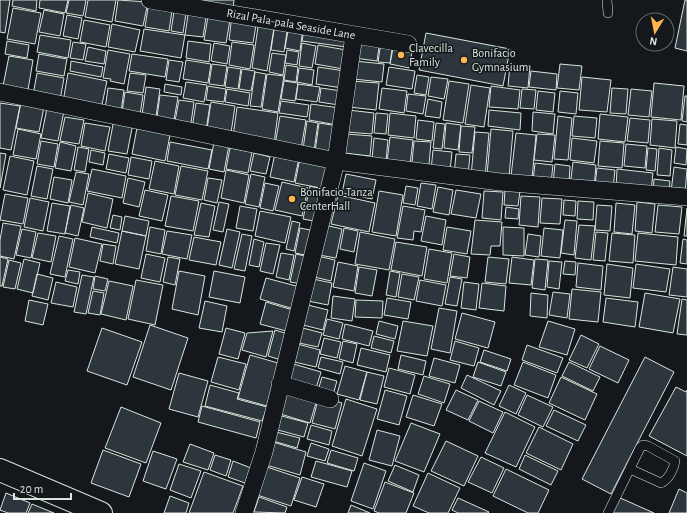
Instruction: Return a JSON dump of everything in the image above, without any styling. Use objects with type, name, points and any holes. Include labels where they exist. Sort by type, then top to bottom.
[{"type":"main road","points":[[0,470],[101,513]]},
{"type":"street","name":"Rizal Pala-pala Seaside Lane","points":[[150,0],[408,44]]},
{"type":"street","points":[[244,513],[264,452],[336,161],[354,35]]},
{"type":"street","points":[[0,92],[336,161],[500,182],[687,197]]},
{"type":"street","points":[[280,384],[330,399]]},
{"type":"lane","points":[[607,0],[608,12]]},
{"type":"lane","points":[[608,513],[640,448],[644,445],[648,446],[674,462],[674,467],[665,481],[661,483],[630,469]]},
{"type":"building","points":[[0,0],[10,0],[5,33],[0,32]]},
{"type":"building","points":[[13,0],[37,0],[36,11],[12,6]]},
{"type":"building","points":[[40,0],[68,0],[65,13],[39,8]]},
{"type":"building","points":[[69,0],[86,0],[83,16],[66,13]]},
{"type":"building","points":[[88,0],[116,0],[112,22],[85,17]]},
{"type":"building","points":[[118,0],[148,2],[143,26],[115,21]]},
{"type":"building","points":[[203,0],[234,0],[233,9],[202,5]]},
{"type":"building","points":[[685,0],[687,0],[687,51],[675,48]]},
{"type":"building","points":[[149,1],[173,4],[169,31],[145,27]]},
{"type":"building","points":[[175,5],[187,7],[183,33],[171,31]]},
{"type":"building","points":[[13,8],[41,13],[35,44],[7,39]]},
{"type":"building","points":[[189,8],[207,11],[203,37],[185,35]]},
{"type":"building","points":[[44,10],[64,14],[60,36],[39,32]]},
{"type":"building","points":[[209,11],[231,14],[226,43],[204,40]]},
{"type":"building","points":[[67,15],[82,18],[78,39],[63,36]]},
{"type":"building","points":[[232,15],[257,19],[253,43],[229,40]]},
{"type":"building","points":[[84,20],[110,25],[106,47],[80,42]]},
{"type":"building","points":[[259,20],[275,22],[267,71],[252,68]]},
{"type":"building","points":[[275,23],[288,25],[284,52],[271,50]]},
{"type":"building","points":[[112,24],[140,30],[135,52],[108,47]]},
{"type":"building","points":[[289,25],[303,28],[300,51],[285,48]]},
{"type":"building","points":[[144,29],[185,35],[181,58],[140,51]]},
{"type":"building","points":[[304,30],[347,36],[346,47],[302,41]]},
{"type":"building","name":"Bonifacio Gymnasium","points":[[426,33],[510,49],[503,86],[419,70]]},
{"type":"building","points":[[40,35],[71,40],[68,58],[37,52]]},
{"type":"building","points":[[358,37],[380,40],[377,61],[354,58]]},
{"type":"building","points":[[7,41],[29,45],[27,58],[5,54]]},
{"type":"building","points":[[188,41],[211,44],[209,62],[186,58]]},
{"type":"building","points":[[73,42],[86,44],[83,60],[70,58]]},
{"type":"building","points":[[232,42],[254,45],[250,69],[229,65]]},
{"type":"building","points":[[381,42],[393,43],[390,63],[378,62]]},
{"type":"building","points":[[214,43],[230,46],[227,64],[211,61]]},
{"type":"building","points":[[302,43],[316,46],[312,68],[299,66]]},
{"type":"building","name":"Clavecilla Family","points":[[394,43],[413,46],[409,68],[390,64]]},
{"type":"building","points":[[318,45],[346,50],[343,69],[315,64]]},
{"type":"building","points":[[88,47],[106,51],[104,64],[85,61]]},
{"type":"building","points":[[108,50],[130,54],[124,84],[110,81],[111,79],[103,78]]},
{"type":"building","points":[[287,50],[299,52],[297,65],[285,63]]},
{"type":"building","points":[[272,53],[286,55],[283,75],[269,72]]},
{"type":"building","points":[[39,54],[67,59],[64,76],[36,71]]},
{"type":"building","points":[[132,54],[168,59],[165,77],[129,71]]},
{"type":"building","points":[[9,56],[33,60],[27,96],[2,91]]},
{"type":"building","points":[[169,60],[183,62],[179,82],[166,80]]},
{"type":"building","points":[[186,60],[211,64],[208,83],[183,79]]},
{"type":"building","points":[[71,61],[103,67],[101,77],[70,71]]},
{"type":"building","points":[[355,61],[384,64],[382,82],[353,79]]},
{"type":"building","points":[[212,64],[227,66],[224,86],[209,84]]},
{"type":"building","points":[[510,64],[530,66],[528,88],[508,86]]},
{"type":"building","points":[[560,64],[582,66],[579,90],[557,88]]},
{"type":"building","points":[[286,65],[298,67],[296,82],[284,80]]},
{"type":"building","points":[[228,67],[241,69],[238,89],[225,87]]},
{"type":"building","points":[[318,67],[345,71],[342,88],[316,84]]},
{"type":"building","points":[[389,67],[415,71],[412,89],[386,85]]},
{"type":"building","points":[[299,68],[314,70],[312,85],[297,82]]},
{"type":"building","points":[[242,69],[255,71],[251,91],[239,89]]},
{"type":"building","points":[[531,71],[557,74],[556,90],[529,87]]},
{"type":"building","points":[[255,72],[266,74],[261,107],[250,106]]},
{"type":"building","points":[[37,73],[64,78],[60,100],[33,95]]},
{"type":"building","points":[[68,73],[107,81],[101,109],[63,102]]},
{"type":"building","points":[[130,73],[146,75],[143,93],[127,91]]},
{"type":"building","points":[[267,74],[284,76],[278,112],[262,109]]},
{"type":"building","points":[[417,75],[429,77],[426,95],[414,93]]},
{"type":"building","points":[[431,77],[448,79],[444,99],[428,96]]},
{"type":"building","points":[[582,77],[611,80],[607,112],[579,110]]},
{"type":"building","points":[[284,81],[298,83],[295,101],[281,99]]},
{"type":"building","points":[[351,81],[379,83],[376,110],[349,107]]},
{"type":"building","points":[[449,81],[469,84],[463,123],[443,120]]},
{"type":"building","points":[[186,82],[207,85],[204,102],[183,98]]},
{"type":"building","points":[[654,83],[684,86],[681,120],[651,117]]},
{"type":"building","points":[[165,84],[182,87],[181,95],[164,92]]},
{"type":"building","points":[[298,84],[320,87],[317,102],[296,99]]},
{"type":"building","points":[[471,85],[490,88],[484,127],[465,124]]},
{"type":"building","points":[[208,86],[226,89],[224,102],[206,100]]},
{"type":"building","points":[[491,86],[520,90],[518,109],[489,107]]},
{"type":"building","points":[[146,87],[160,89],[156,117],[142,115]]},
{"type":"building","points":[[108,88],[124,90],[121,112],[105,109]]},
{"type":"building","points":[[321,88],[342,91],[339,105],[319,102]]},
{"type":"building","points":[[382,88],[407,91],[404,113],[379,109]]},
{"type":"building","points":[[612,88],[628,89],[626,114],[610,113]]},
{"type":"building","points":[[227,89],[250,93],[248,106],[225,102]]},
{"type":"building","points":[[522,89],[536,90],[534,109],[520,108]]},
{"type":"building","points":[[631,89],[652,91],[649,117],[628,115]]},
{"type":"building","points":[[538,91],[555,93],[553,112],[536,110]]},
{"type":"building","points":[[560,91],[578,93],[576,114],[558,112]]},
{"type":"building","points":[[125,92],[143,95],[140,115],[122,112]]},
{"type":"building","points":[[408,94],[426,96],[423,114],[406,111]]},
{"type":"building","points":[[160,95],[178,97],[174,120],[157,117]]},
{"type":"building","points":[[685,96],[687,96],[687,122],[682,121]]},
{"type":"building","points":[[428,99],[442,102],[440,118],[425,116]]},
{"type":"building","points":[[179,100],[194,102],[191,123],[175,121]]},
{"type":"building","points":[[281,101],[309,105],[307,117],[279,113]]},
{"type":"building","points":[[21,102],[44,107],[39,132],[16,128]]},
{"type":"building","points":[[211,102],[235,106],[231,133],[207,129]]},
{"type":"building","points":[[0,103],[20,106],[11,150],[0,148]]},
{"type":"building","points":[[196,103],[210,105],[206,130],[192,128]]},
{"type":"building","points":[[311,104],[340,108],[337,125],[309,120]]},
{"type":"building","points":[[237,107],[278,113],[274,144],[233,137]]},
{"type":"building","points":[[47,108],[64,111],[58,141],[41,138]]},
{"type":"building","points":[[348,110],[374,113],[372,134],[346,132]]},
{"type":"building","points":[[489,110],[521,113],[520,130],[488,126]]},
{"type":"building","points":[[533,112],[555,114],[553,134],[532,131]]},
{"type":"building","points":[[376,113],[388,114],[386,134],[374,133]]},
{"type":"building","points":[[390,113],[416,116],[414,138],[388,135]]},
{"type":"building","points":[[600,114],[628,117],[625,142],[598,139]]},
{"type":"building","points":[[280,116],[306,120],[301,149],[275,145]]},
{"type":"building","points":[[558,116],[572,118],[568,160],[554,159]]},
{"type":"building","points":[[574,116],[597,118],[595,138],[572,136]]},
{"type":"building","points":[[65,117],[84,120],[79,144],[60,141]]},
{"type":"building","points":[[630,118],[650,120],[648,143],[627,141]]},
{"type":"building","points":[[114,119],[133,123],[127,154],[108,151]]},
{"type":"building","points":[[652,119],[677,121],[675,148],[650,145]]},
{"type":"building","points":[[418,120],[434,122],[432,141],[416,139]]},
{"type":"building","points":[[307,121],[318,123],[314,151],[303,149]]},
{"type":"building","points":[[85,123],[110,127],[105,151],[81,146]]},
{"type":"building","points":[[319,123],[338,126],[333,155],[315,152]]},
{"type":"building","points":[[436,123],[445,124],[442,149],[433,148]]},
{"type":"building","points":[[446,123],[461,125],[458,150],[444,148]]},
{"type":"building","points":[[680,124],[687,125],[687,145],[678,144]]},
{"type":"building","points":[[461,126],[475,127],[472,153],[459,152]]},
{"type":"building","points":[[137,128],[170,135],[165,161],[132,154]]},
{"type":"building","points":[[18,129],[41,134],[36,159],[13,155]]},
{"type":"building","points":[[491,129],[513,131],[509,177],[487,175]]},
{"type":"building","points":[[475,132],[489,133],[485,177],[471,176]]},
{"type":"building","points":[[516,133],[536,135],[532,179],[511,176]]},
{"type":"building","points":[[346,134],[372,136],[370,156],[344,153]]},
{"type":"building","points":[[537,134],[555,135],[552,162],[534,160]]},
{"type":"building","points":[[390,137],[413,140],[410,165],[387,162]]},
{"type":"building","points":[[374,138],[388,140],[386,161],[372,159]]},
{"type":"building","points":[[572,138],[597,141],[594,163],[570,160]]},
{"type":"building","points":[[41,141],[58,144],[54,167],[37,164]]},
{"type":"building","points":[[414,141],[431,142],[429,165],[412,163]]},
{"type":"building","points":[[600,141],[624,143],[622,168],[598,166]]},
{"type":"building","points":[[60,142],[76,146],[71,171],[55,168]]},
{"type":"building","points":[[170,142],[212,150],[208,169],[167,161]]},
{"type":"building","points":[[214,142],[229,145],[224,172],[209,169]]},
{"type":"building","points":[[626,144],[647,146],[645,168],[624,166]]},
{"type":"building","points":[[78,147],[89,149],[85,172],[74,170]]},
{"type":"building","points":[[676,147],[687,149],[686,165],[674,163]]},
{"type":"building","points":[[230,148],[252,152],[248,173],[226,169]]},
{"type":"building","points":[[648,148],[657,149],[655,171],[646,170]]},
{"type":"building","points":[[659,148],[672,150],[670,176],[657,175]]},
{"type":"building","points":[[91,150],[105,153],[103,165],[89,162]]},
{"type":"building","points":[[433,150],[452,152],[450,171],[431,170]]},
{"type":"building","points":[[0,153],[6,154],[0,188]]},
{"type":"building","points":[[254,153],[270,157],[266,174],[250,171]]},
{"type":"building","points":[[275,153],[299,158],[294,182],[270,177]]},
{"type":"building","points":[[109,154],[129,158],[126,173],[106,169]]},
{"type":"building","points":[[456,154],[470,155],[468,176],[454,175]]},
{"type":"building","points":[[10,156],[34,161],[27,195],[3,190]]},
{"type":"building","points":[[131,157],[152,161],[149,179],[128,175]]},
{"type":"building","points":[[300,158],[330,164],[325,189],[295,183]]},
{"type":"building","points":[[155,161],[179,166],[174,194],[149,189]]},
{"type":"building","points":[[573,162],[596,165],[594,188],[570,186]]},
{"type":"building","points":[[535,163],[553,165],[551,183],[533,181]]},
{"type":"building","points":[[555,164],[570,166],[569,185],[553,183]]},
{"type":"building","points":[[37,166],[53,169],[47,199],[31,196]]},
{"type":"building","points":[[181,166],[208,171],[202,200],[175,195]]},
{"type":"building","points":[[674,167],[687,169],[685,194],[671,192]]},
{"type":"building","points":[[597,168],[615,170],[613,188],[595,186]]},
{"type":"building","points":[[92,169],[126,176],[122,198],[87,191]]},
{"type":"building","points":[[617,169],[653,173],[651,192],[616,188]]},
{"type":"building","points":[[226,170],[249,175],[244,203],[221,198]]},
{"type":"building","points":[[76,172],[89,174],[83,205],[69,202]]},
{"type":"building","points":[[251,174],[265,177],[259,207],[245,204]]},
{"type":"building","points":[[346,174],[376,180],[372,199],[342,193]]},
{"type":"building","points":[[54,177],[72,180],[68,203],[50,199]]},
{"type":"building","points":[[128,178],[145,182],[139,207],[123,203]]},
{"type":"building","points":[[208,178],[222,180],[217,203],[204,200]]},
{"type":"building","points":[[654,179],[670,181],[669,194],[653,192]]},
{"type":"building","name":"Bonifacio Tanza CenterHall","points":[[282,182],[308,188],[302,216],[275,210]]},
{"type":"building","points":[[265,183],[279,186],[273,211],[260,208]]},
{"type":"building","points":[[421,183],[436,185],[432,209],[417,206]]},
{"type":"building","points":[[310,186],[326,190],[319,222],[303,219]]},
{"type":"building","points":[[406,186],[418,188],[415,205],[403,203]]},
{"type":"building","points":[[438,187],[453,190],[449,215],[433,212]]},
{"type":"building","points":[[145,190],[168,195],[162,221],[139,216]]},
{"type":"building","points":[[456,190],[481,194],[476,218],[451,214]]},
{"type":"building","points":[[505,190],[520,191],[518,206],[504,205]]},
{"type":"building","points":[[379,191],[403,195],[396,236],[372,232]]},
{"type":"building","points":[[484,191],[503,192],[501,220],[482,218]]},
{"type":"building","points":[[88,193],[113,199],[107,228],[82,222]]},
{"type":"building","points":[[5,194],[28,198],[23,224],[0,220]]},
{"type":"building","points":[[338,195],[375,203],[369,232],[331,224]]},
{"type":"building","points":[[171,196],[199,201],[193,231],[165,226]]},
{"type":"building","points":[[521,196],[540,197],[538,227],[519,225]]},
{"type":"building","points":[[30,198],[49,202],[43,231],[24,227]]},
{"type":"building","points":[[542,198],[562,199],[560,224],[540,223]]},
{"type":"building","points":[[564,200],[576,201],[575,216],[563,215]]},
{"type":"building","points":[[578,201],[594,202],[593,220],[577,219]]},
{"type":"building","points":[[219,202],[229,204],[223,232],[213,230]]},
{"type":"building","points":[[637,202],[655,204],[652,233],[635,231]]},
{"type":"building","points":[[52,203],[70,206],[65,234],[47,231]]},
{"type":"building","points":[[201,203],[215,206],[209,237],[194,235]]},
{"type":"building","points":[[616,203],[635,205],[632,234],[614,232]]},
{"type":"building","points":[[71,205],[84,208],[78,236],[65,233]]},
{"type":"building","points":[[597,205],[612,206],[610,231],[595,230]]},
{"type":"building","points":[[658,205],[682,207],[679,234],[655,232]]},
{"type":"building","points":[[240,206],[257,209],[253,231],[236,228]]},
{"type":"building","points":[[403,206],[425,210],[421,232],[414,231],[413,240],[397,238]]},
{"type":"building","points":[[506,207],[519,209],[518,219],[505,218]]},
{"type":"building","points":[[687,208],[687,236],[684,236]]},
{"type":"building","points":[[260,211],[291,217],[285,243],[255,236]]},
{"type":"building","points":[[113,215],[122,217],[120,230],[110,228]]},
{"type":"building","points":[[125,216],[149,221],[146,236],[122,231]]},
{"type":"building","points":[[426,216],[446,220],[442,245],[421,241]]},
{"type":"building","points":[[475,220],[502,222],[500,246],[491,246],[490,255],[471,254]]},
{"type":"building","points":[[565,220],[577,221],[574,255],[561,253]]},
{"type":"building","points":[[292,221],[300,223],[294,251],[286,249]]},
{"type":"building","points":[[3,223],[21,226],[14,259],[0,256],[0,240]]},
{"type":"building","points":[[325,225],[342,229],[336,258],[319,255]]},
{"type":"building","points":[[579,225],[595,226],[591,260],[575,258]]},
{"type":"building","points":[[92,227],[119,233],[117,243],[90,237]]},
{"type":"building","points":[[150,227],[165,230],[161,254],[146,251]]},
{"type":"building","points":[[447,227],[471,231],[467,254],[443,250]]},
{"type":"building","points":[[503,227],[524,228],[524,256],[503,255]]},
{"type":"building","points":[[300,228],[315,231],[310,256],[295,253]]},
{"type":"building","points":[[344,228],[358,231],[354,252],[340,249]]},
{"type":"building","points":[[544,228],[563,230],[560,258],[541,256]]},
{"type":"building","points":[[22,229],[36,232],[31,258],[16,255]]},
{"type":"building","points":[[227,229],[240,232],[232,268],[219,265]]},
{"type":"building","points":[[122,231],[146,236],[139,269],[115,264]]},
{"type":"building","points":[[167,231],[192,235],[187,259],[162,254]]},
{"type":"building","points":[[360,232],[395,239],[389,270],[355,264]]},
{"type":"building","points":[[596,232],[608,233],[605,261],[593,260]]},
{"type":"building","points":[[38,233],[56,236],[51,262],[32,258]]},
{"type":"building","points":[[612,233],[635,235],[633,263],[609,261]]},
{"type":"building","points":[[638,233],[678,237],[676,265],[635,261]]},
{"type":"building","points":[[242,234],[252,236],[245,271],[234,269]]},
{"type":"building","points":[[528,234],[541,236],[539,257],[525,255]]},
{"type":"building","points":[[59,236],[73,239],[65,277],[50,274]]},
{"type":"building","points":[[194,237],[221,242],[216,265],[189,260]]},
{"type":"building","points":[[75,238],[102,244],[95,273],[69,267]]},
{"type":"building","points":[[254,239],[264,242],[259,267],[249,265]]},
{"type":"building","points":[[683,239],[687,240],[687,264],[680,263]]},
{"type":"building","points":[[396,242],[427,247],[422,276],[391,270]]},
{"type":"building","points":[[266,243],[280,245],[273,274],[260,271]]},
{"type":"building","points":[[103,244],[116,246],[113,264],[100,261]]},
{"type":"building","points":[[429,249],[452,253],[447,283],[424,279]]},
{"type":"building","points":[[281,253],[294,255],[289,280],[276,277]]},
{"type":"building","points":[[146,254],[165,258],[160,282],[141,278]]},
{"type":"building","points":[[296,254],[309,257],[303,284],[290,282]]},
{"type":"building","points":[[454,254],[470,257],[467,278],[450,276]]},
{"type":"building","points":[[318,256],[335,260],[331,281],[314,277]]},
{"type":"building","points":[[0,257],[8,259],[2,286],[0,286]]},
{"type":"building","points":[[168,257],[180,259],[175,285],[163,282]]},
{"type":"building","points":[[488,257],[509,259],[506,284],[485,282]]},
{"type":"building","points":[[512,257],[534,260],[531,285],[509,283]]},
{"type":"building","points":[[24,259],[40,263],[33,293],[17,289]]},
{"type":"building","points":[[535,259],[548,260],[545,290],[532,288]]},
{"type":"building","points":[[9,260],[21,263],[15,289],[3,287]]},
{"type":"building","points":[[549,261],[562,262],[559,289],[547,287]]},
{"type":"building","points":[[565,261],[576,262],[575,275],[563,274]]},
{"type":"building","points":[[338,262],[358,266],[354,291],[333,287]]},
{"type":"building","points":[[578,263],[603,266],[601,290],[576,287]]},
{"type":"building","points":[[607,264],[633,268],[630,298],[604,295]]},
{"type":"building","points":[[636,264],[670,269],[666,292],[633,288]]},
{"type":"building","points":[[359,267],[377,270],[372,296],[355,293]]},
{"type":"building","points":[[673,267],[687,269],[687,297],[669,295]]},
{"type":"building","points":[[68,270],[80,272],[78,284],[65,281]]},
{"type":"building","points":[[179,271],[205,276],[198,315],[172,309]]},
{"type":"building","points":[[214,271],[245,277],[240,303],[209,297]]},
{"type":"building","points":[[390,271],[400,273],[396,297],[386,295]]},
{"type":"building","points":[[37,274],[53,278],[48,300],[32,296]]},
{"type":"building","points":[[402,274],[419,277],[414,300],[398,297]]},
{"type":"building","points":[[82,275],[94,277],[86,314],[74,312]]},
{"type":"building","points":[[95,276],[108,279],[105,291],[93,289]]},
{"type":"building","points":[[450,277],[462,279],[457,306],[445,304]]},
{"type":"building","points":[[266,278],[300,287],[294,309],[260,299]]},
{"type":"building","points":[[313,279],[332,283],[328,305],[308,301]]},
{"type":"building","points":[[136,280],[163,285],[155,325],[128,319]]},
{"type":"building","points":[[420,280],[446,285],[442,306],[416,301]]},
{"type":"building","points":[[109,281],[133,286],[126,320],[101,314]]},
{"type":"building","points":[[56,282],[77,287],[73,307],[51,303]]},
{"type":"building","points":[[464,282],[479,284],[476,310],[461,308]]},
{"type":"building","points":[[482,283],[506,286],[504,311],[479,308]]},
{"type":"building","points":[[572,289],[601,292],[598,322],[569,319]]},
{"type":"building","points":[[93,291],[104,293],[100,315],[88,313]]},
{"type":"building","points":[[553,292],[570,294],[567,318],[549,315]]},
{"type":"building","points":[[531,293],[548,295],[547,318],[530,316]]},
{"type":"building","points":[[645,293],[680,299],[673,333],[639,327]]},
{"type":"building","points":[[333,296],[355,299],[352,321],[331,318]]},
{"type":"building","points":[[387,298],[411,302],[408,319],[384,315]]},
{"type":"building","points":[[606,298],[638,302],[635,327],[603,322]]},
{"type":"building","points":[[682,299],[687,300],[687,335],[677,334]]},
{"type":"building","points":[[29,300],[48,304],[43,325],[25,321]]},
{"type":"building","points":[[356,300],[383,301],[382,318],[355,317]]},
{"type":"building","points":[[205,301],[227,306],[222,332],[199,328]]},
{"type":"building","points":[[266,302],[296,311],[290,332],[260,324]]},
{"type":"building","points":[[308,305],[328,310],[323,330],[303,325]]},
{"type":"building","points":[[439,308],[457,311],[450,353],[431,349]]},
{"type":"building","points":[[462,313],[495,322],[488,348],[455,339]]},
{"type":"building","points":[[327,319],[343,323],[339,339],[323,335]]},
{"type":"building","points":[[379,321],[398,326],[395,339],[376,334]]},
{"type":"building","points":[[403,321],[433,326],[427,356],[397,351]]},
{"type":"building","points":[[548,321],[575,329],[567,355],[539,347]]},
{"type":"building","points":[[345,324],[373,331],[369,346],[342,339]]},
{"type":"building","points":[[150,325],[188,338],[171,390],[133,377]]},
{"type":"building","points":[[102,328],[142,342],[127,385],[87,371]]},
{"type":"building","points":[[226,328],[245,333],[238,359],[219,354]]},
{"type":"building","points":[[303,328],[322,333],[318,347],[299,343]]},
{"type":"building","points":[[275,330],[288,334],[281,360],[268,356]]},
{"type":"building","points":[[273,331],[266,357],[242,350],[247,333]]},
{"type":"building","points":[[581,335],[599,344],[587,368],[569,360]]},
{"type":"building","points":[[374,336],[394,341],[391,353],[371,348]]},
{"type":"building","points":[[324,338],[341,342],[337,358],[320,354]]},
{"type":"building","points":[[343,341],[357,344],[353,363],[339,359]]},
{"type":"building","points":[[455,341],[479,348],[474,366],[450,360]]},
{"type":"building","points":[[294,343],[320,350],[316,367],[290,361]]},
{"type":"building","points":[[527,345],[563,358],[557,373],[522,360]]},
{"type":"building","points":[[600,346],[629,360],[618,383],[589,369]]},
{"type":"building","points":[[361,348],[390,355],[386,372],[357,365]]},
{"type":"building","points":[[484,350],[511,359],[507,371],[480,362]]},
{"type":"building","points":[[250,355],[278,363],[267,406],[238,398]]},
{"type":"building","points":[[401,355],[426,361],[423,375],[398,369]]},
{"type":"building","points":[[218,357],[246,364],[239,390],[211,382]]},
{"type":"building","points":[[321,357],[343,362],[340,374],[318,368]]},
{"type":"building","points":[[645,357],[674,372],[611,494],[582,479]]},
{"type":"building","points":[[434,358],[460,365],[455,383],[429,376]]},
{"type":"building","points":[[478,362],[506,372],[501,386],[473,377]]},
{"type":"building","points":[[523,362],[556,375],[548,398],[514,385]]},
{"type":"building","points":[[569,362],[600,377],[593,391],[562,376]]},
{"type":"building","points":[[290,363],[321,372],[315,392],[284,384]]},
{"type":"building","points":[[345,366],[367,372],[359,400],[337,394]]},
{"type":"building","points":[[389,368],[415,375],[410,394],[384,387]]},
{"type":"building","points":[[367,372],[384,376],[377,404],[360,400]]},
{"type":"building","points":[[179,373],[208,381],[198,417],[169,409]]},
{"type":"building","points":[[467,375],[501,391],[494,405],[461,388]]},
{"type":"building","points":[[424,376],[450,384],[444,403],[418,394]]},
{"type":"building","points":[[322,377],[337,381],[332,398],[317,394]]},
{"type":"building","points":[[561,377],[597,394],[585,420],[549,403]]},
{"type":"building","points":[[210,385],[239,393],[237,399],[267,407],[262,421],[205,406]]},
{"type":"building","points":[[509,385],[526,393],[516,414],[499,406]]},
{"type":"building","points":[[284,387],[318,396],[310,423],[277,413]]},
{"type":"building","points":[[676,387],[686,392],[687,390],[687,456],[649,436]]},
{"type":"building","points":[[385,390],[407,396],[399,425],[377,419]]},
{"type":"building","points":[[456,390],[478,400],[468,420],[446,410]]},
{"type":"building","points":[[413,395],[442,404],[434,426],[406,417]]},
{"type":"building","points":[[527,395],[553,407],[543,427],[518,415]]},
{"type":"building","points":[[319,396],[342,403],[335,429],[312,423]]},
{"type":"building","points":[[346,399],[377,409],[362,456],[332,446]]},
{"type":"building","points":[[479,401],[503,412],[493,433],[469,421]]},
{"type":"building","points":[[202,406],[260,422],[256,438],[198,422]]},
{"type":"building","points":[[121,407],[161,423],[146,463],[105,448]]},
{"type":"building","points":[[554,410],[586,425],[578,441],[546,426]]},
{"type":"building","points":[[505,412],[535,427],[516,467],[485,453]]},
{"type":"building","points":[[278,415],[308,423],[304,437],[274,429]]},
{"type":"building","points":[[411,423],[440,434],[424,472],[395,461]]},
{"type":"building","points":[[311,425],[332,431],[329,445],[307,439]]},
{"type":"building","points":[[539,427],[573,444],[561,470],[526,453]]},
{"type":"building","points":[[377,430],[400,436],[392,466],[369,460]]},
{"type":"building","points":[[276,432],[300,438],[297,448],[273,441]]},
{"type":"building","points":[[446,441],[478,456],[464,486],[431,471]]},
{"type":"building","points":[[273,442],[306,452],[300,475],[266,465]]},
{"type":"building","points":[[311,443],[329,449],[325,461],[307,456]]},
{"type":"building","points":[[190,444],[214,453],[208,470],[183,462]]},
{"type":"building","points":[[103,450],[141,464],[129,497],[91,483]]},
{"type":"building","points":[[331,450],[358,458],[354,471],[327,463]]},
{"type":"building","points":[[153,451],[177,459],[166,489],[143,481]]},
{"type":"building","points":[[215,455],[231,460],[226,476],[210,470]]},
{"type":"building","points":[[525,455],[558,471],[551,485],[519,469]]},
{"type":"building","points":[[481,457],[504,468],[492,493],[468,482]]},
{"type":"building","points":[[233,461],[251,468],[245,483],[228,477]]},
{"type":"building","points":[[316,461],[352,471],[347,487],[311,477]]},
{"type":"building","points":[[364,463],[386,471],[373,509],[351,501]]},
{"type":"building","points":[[179,464],[201,471],[191,498],[170,490]]},
{"type":"building","points":[[395,465],[419,475],[413,492],[388,481]]},
{"type":"building","points":[[267,467],[300,478],[291,506],[257,495]]},
{"type":"building","points":[[506,469],[549,490],[538,513],[528,513],[493,496]]},
{"type":"building","points":[[204,472],[243,486],[233,513],[189,513]]},
{"type":"building","points":[[428,473],[460,488],[448,513],[429,513],[413,506]]},
{"type":"building","points":[[302,477],[324,484],[316,507],[294,500]]},
{"type":"building","points":[[385,482],[414,493],[406,513],[379,513],[374,511]]},
{"type":"building","points":[[679,489],[687,493],[687,513],[669,513]]},
{"type":"building","points":[[6,493],[30,503],[26,513],[8,513],[0,510]]},
{"type":"building","points":[[170,496],[189,503],[186,513],[164,513]]},
{"type":"building","points":[[259,497],[287,507],[285,513],[254,512]]},
{"type":"building","points":[[618,497],[654,513],[611,513]]},
{"type":"building","points":[[458,498],[489,512],[458,513],[452,510]]},
{"type":"building","points":[[32,504],[54,513],[28,513]]},
{"type":"building","points":[[351,505],[370,513],[348,513]]},
{"type":"place","name":"Clavecilla Family","points":[[401,55]]},
{"type":"place","name":"Bonifacio Gymnasium","points":[[464,60]]},
{"type":"place","name":"Bonifacio Tanza CenterHall","points":[[292,199]]}]
